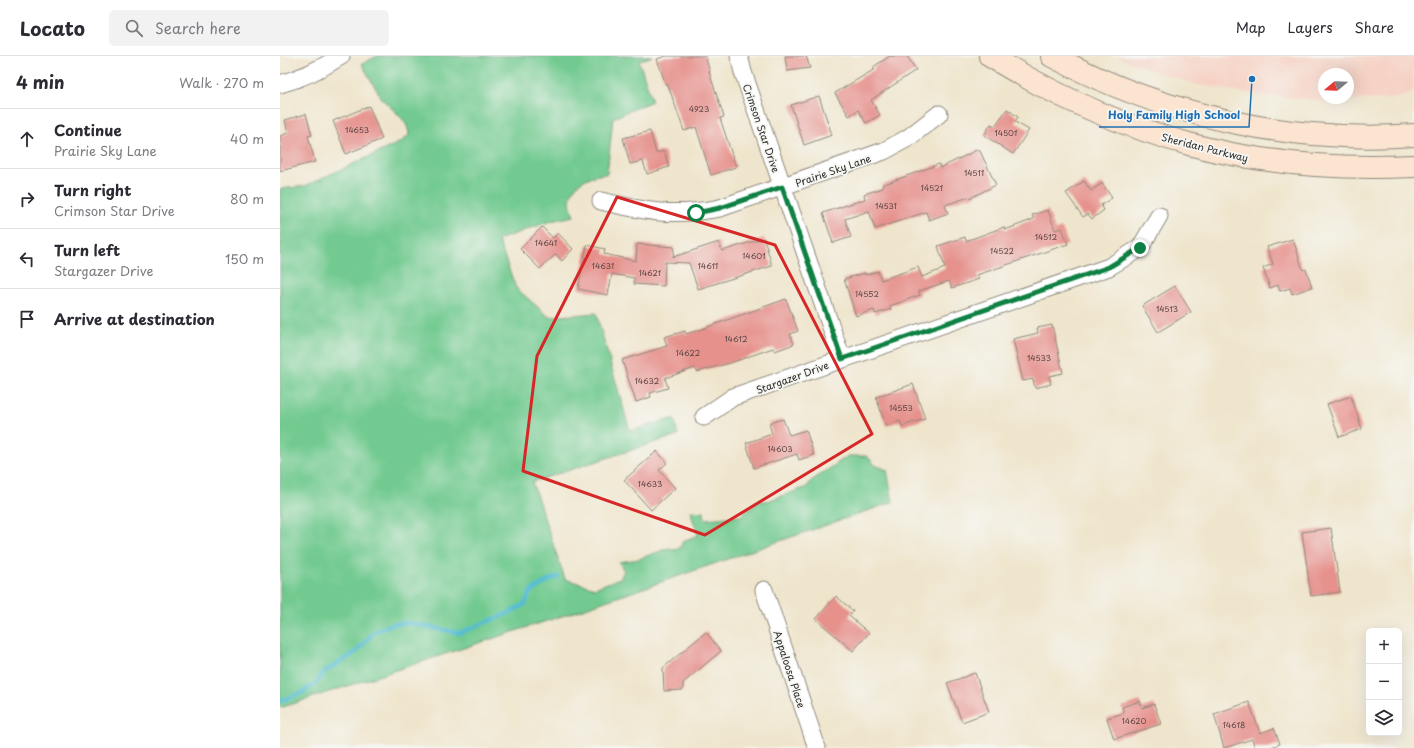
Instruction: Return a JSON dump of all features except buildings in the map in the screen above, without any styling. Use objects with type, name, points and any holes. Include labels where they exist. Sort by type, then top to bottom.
[{"type":"main road","name":"Sheridan Parkway","points":[[990,56],[1056,94],[1083,107],[1130,126],[1184,143],[1256,159],[1303,165],[1335,167],[1414,166]]},
{"type":"main road","points":[[1052,56],[1095,78],[1132,93],[1170,106],[1228,121],[1273,130],[1327,136],[1414,135]]},
{"type":"street","points":[[280,84],[300,78],[325,67],[341,56]]},
{"type":"street","name":"Crimson Star Drive","points":[[739,56],[782,187],[842,359]]},
{"type":"street","name":"Prairie Sky Lane","points":[[601,201],[669,214],[696,213],[720,208],[884,151],[908,138],[938,114]]},
{"type":"street","name":"Stargazer Drive","points":[[704,417],[733,398],[1109,267],[1140,248],[1159,216]]},
{"type":"street","name":"Appaloosa Place","points":[[764,590],[817,748]]},
{"type":"highlighted area","points":[[617,197],[775,245],[872,434],[705,535],[523,471],[537,356]]},
{"type":"shaded area","points":[[1117,56],[1414,56],[1414,92],[1394,99],[1354,100],[1354,68],[1318,68],[1318,100],[1259,95],[1194,84],[1131,63]]},
{"type":"green space","points":[[377,56],[652,56],[639,61],[652,101],[613,118],[607,174],[590,177],[577,185],[570,198],[574,216],[551,221],[498,240],[516,288],[549,317],[596,313],[630,431],[674,418],[678,435],[532,482],[565,579],[595,588],[620,578],[624,571],[619,562],[639,559],[668,548],[675,550],[680,548],[683,541],[698,535],[690,511],[704,512],[705,519],[740,516],[760,501],[768,501],[807,487],[811,481],[848,456],[867,456],[875,465],[887,470],[893,502],[577,611],[280,708],[280,189],[305,186],[401,142],[409,135],[408,129],[402,118],[381,97],[362,64]]},
{"type":"waterway","points":[[280,701],[303,692],[314,685],[324,672],[356,652],[374,632],[392,624],[409,623],[459,633],[509,613],[525,604],[530,592],[551,579],[558,577]]},
{"type":"place","name":"Holy Family High School","points":[[1252,79]]},
{"type":"route","points":[[696,213],[720,208],[782,187],[842,359],[1109,267],[1140,248]]}]
